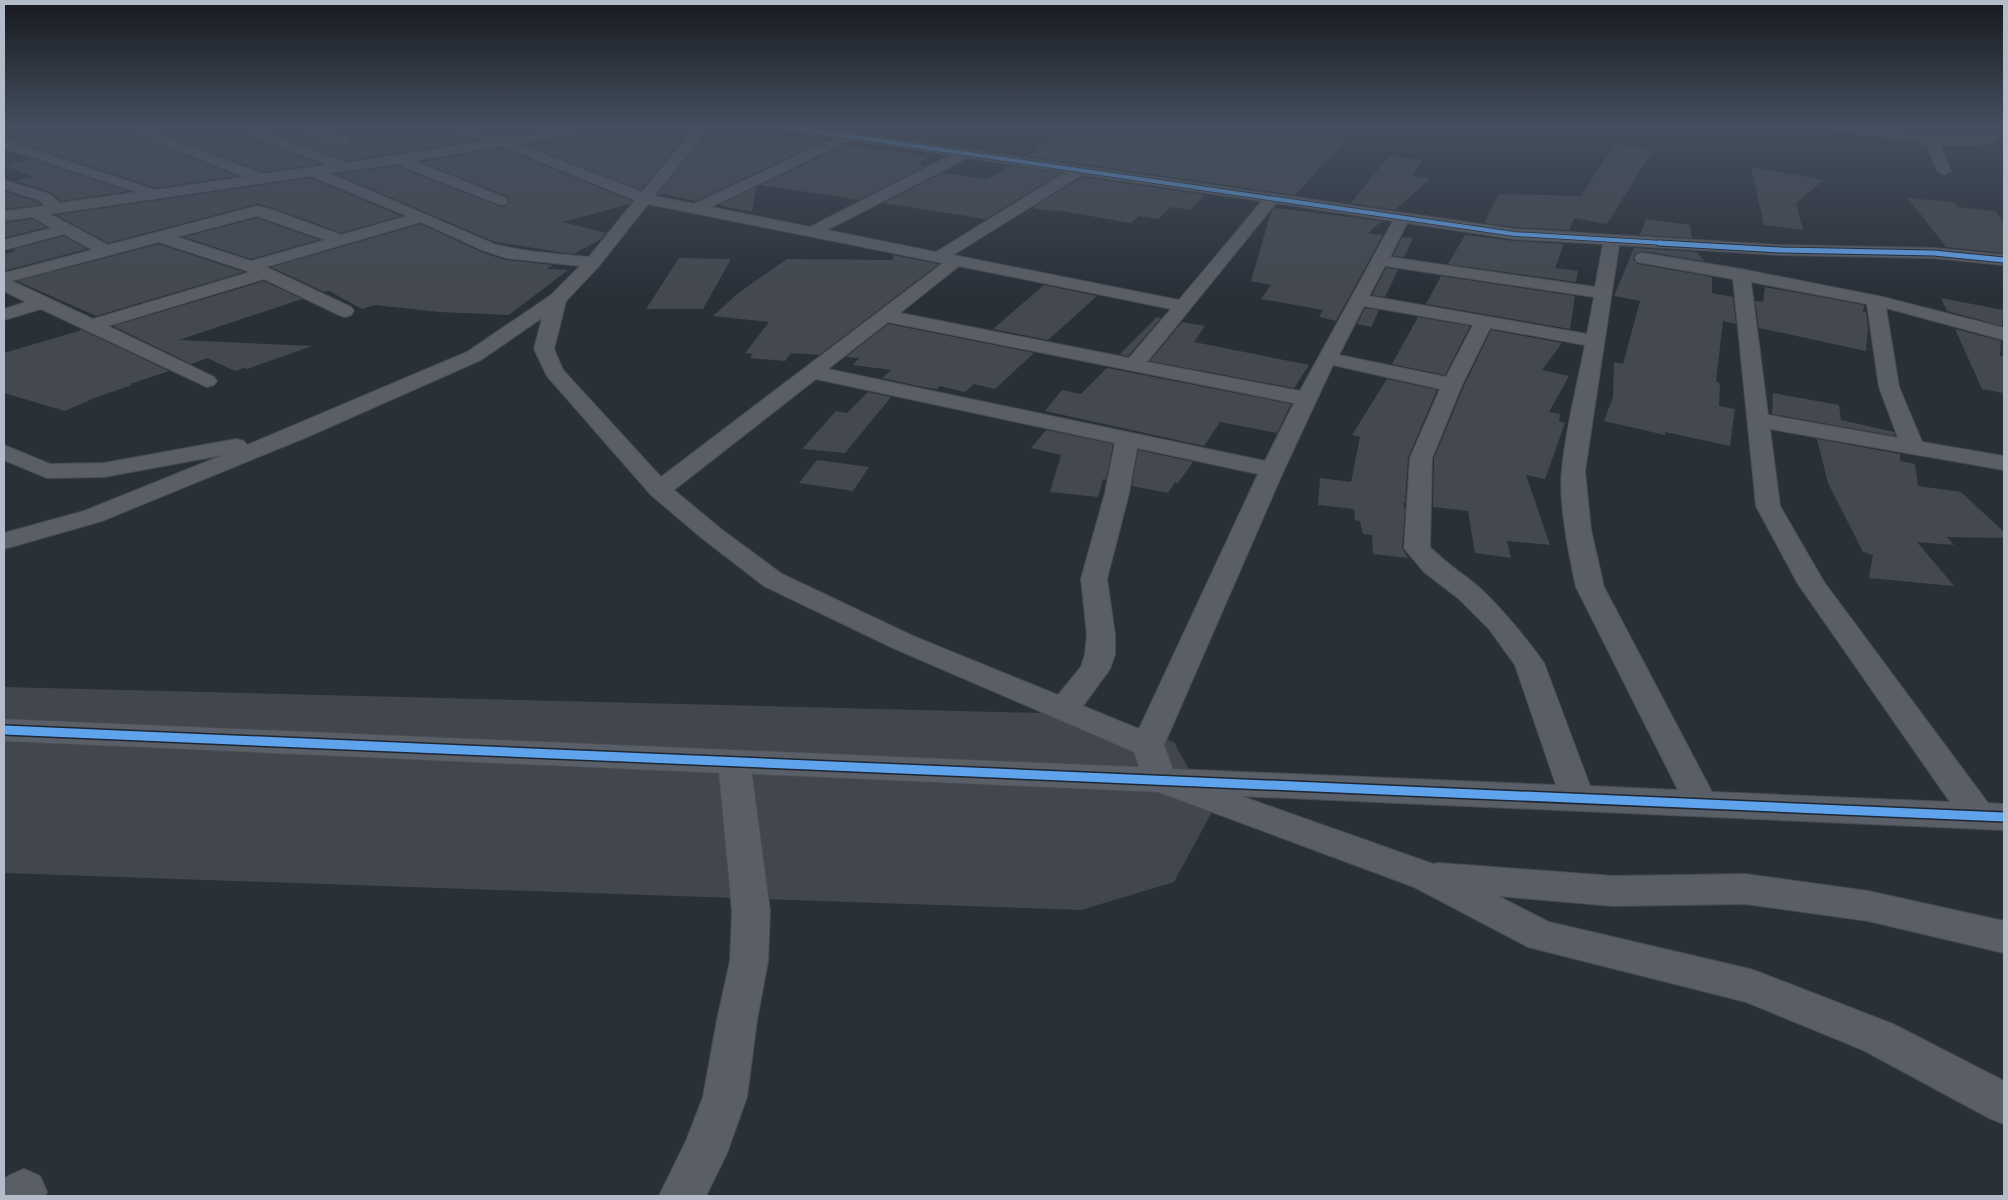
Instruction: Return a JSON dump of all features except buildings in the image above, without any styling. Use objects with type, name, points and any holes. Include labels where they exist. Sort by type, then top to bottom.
[{"type":"street","points":[[116,181],[156,194]]},
{"type":"street","points":[[4,216],[248,181]]},
{"type":"street","points":[[334,181],[422,217],[488,248],[538,257],[593,262]]},
{"type":"street","points":[[451,181],[501,201]]},
{"type":"street","points":[[601,181],[646,199],[1184,306]]},
{"type":"street","points":[[4,541],[93,516],[474,356],[557,299],[593,262],[660,181]]},
{"type":"street","points":[[695,209],[754,181]]},
{"type":"street","points":[[812,232],[911,181]]},
{"type":"street","points":[[659,490],[885,316],[948,259],[1064,181]]},
{"type":"street","points":[[1155,181],[1611,247],[1876,300],[2004,334]]},
{"type":"street","points":[[4,184],[44,197],[56,208]]},
{"type":"street","points":[[1134,365],[1272,198]]},
{"type":"street","points":[[4,278],[257,211],[265,212],[340,240]]},
{"type":"street","points":[[33,212],[106,251]]},
{"type":"street","points":[[93,325],[258,270],[340,240],[422,217]]},
{"type":"street","points":[[1160,780],[1148,745],[1272,470],[1327,358],[1402,218]]},
{"type":"street","points":[[4,245],[65,229]]},
{"type":"street","points":[[161,236],[258,270],[345,311]]},
{"type":"street","points":[[1611,247],[1934,253],[2004,260]]},
{"type":"street","points":[[1611,247],[1573,471],[1581,552],[1590,587],[1702,804]]},
{"type":"street","points":[[1379,260],[1602,293]]},
{"type":"street","points":[[1741,274],[1768,506],[1811,584],[1991,817]]},
{"type":"street","points":[[4,284],[207,381]]},
{"type":"street","points":[[557,299],[544,349],[554,372],[659,490],[712,534],[773,580],[903,642],[1148,745]]},
{"type":"street","points":[[1358,299],[1594,341]]},
{"type":"street","points":[[1876,300],[1889,387],[1912,446]]},
{"type":"street","points":[[4,315],[43,302]]},
{"type":"street","points":[[885,316],[1307,399]]},
{"type":"street","points":[[1484,321],[1452,385],[1421,458],[1417,548],[1433,566],[1469,593],[1499,624],[1529,662],[1578,798]]},
{"type":"street","points":[[1327,358],[1452,385]]},
{"type":"street","points":[[812,372],[1272,470]]},
{"type":"street","points":[[1758,420],[2004,463]]},
{"type":"street","points":[[1064,709],[1095,669],[1100,654],[1101,635],[1094,579],[1117,493],[1127,439]]},
{"type":"street","points":[[4,452],[47,471],[104,470],[191,453],[277,440]]},
{"type":"street","points":[[4,730],[1991,817]]},
{"type":"street","points":[[682,1196],[704,1153],[726,1097],[737,1020],[749,961],[751,911],[734,762]]},
{"type":"street","points":[[1160,780],[1428,876],[1541,936],[1750,986],[1878,1037],[2004,1103]]},
{"type":"street","points":[[1428,876],[1613,891],[1745,889],[1868,906],[2004,937]]},
{"type":"runway","points":[[4,780],[1081,812]]},
{"type":"cycle path","points":[[1154,181],[1514,234],[1782,250],[1934,253],[2004,260]]},
{"type":"cycle path","points":[[4,730],[2004,817]]}]
